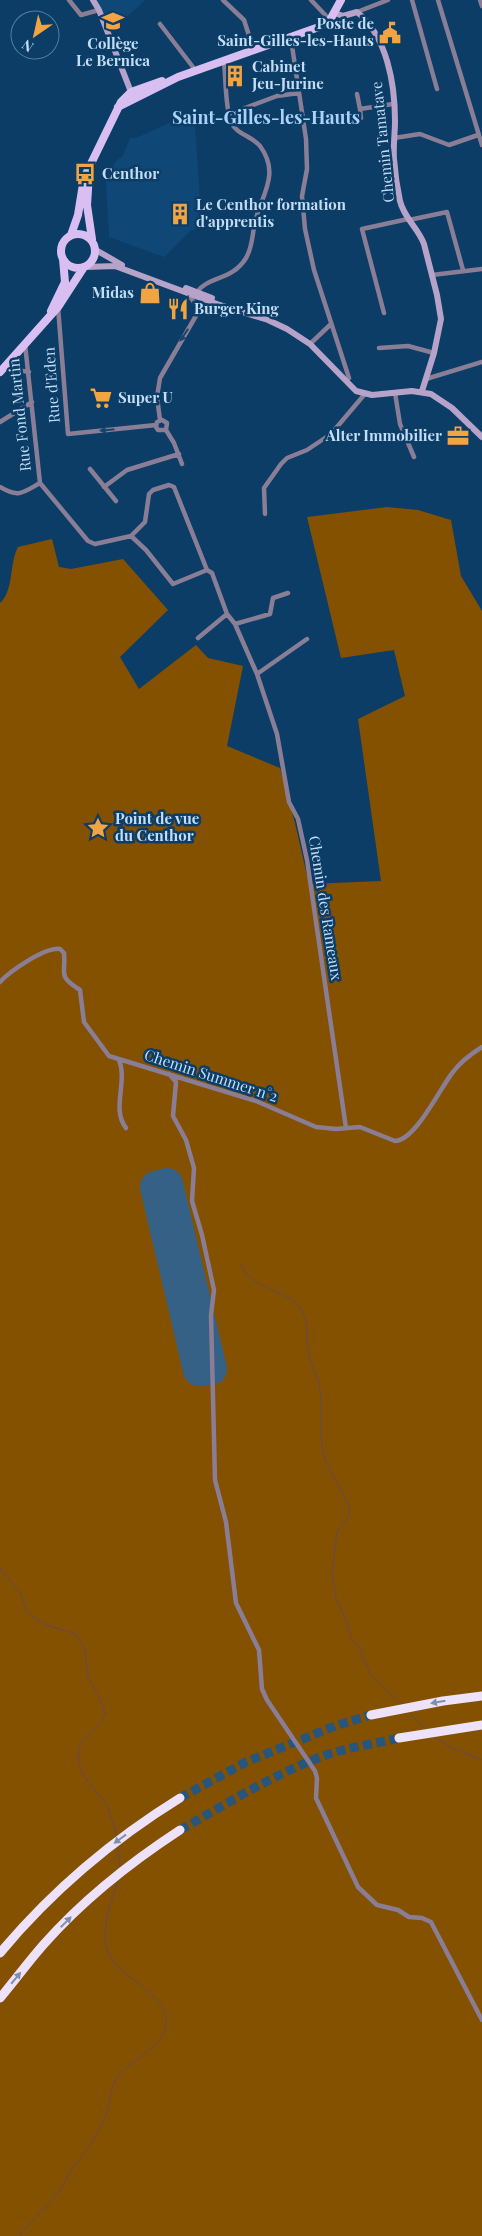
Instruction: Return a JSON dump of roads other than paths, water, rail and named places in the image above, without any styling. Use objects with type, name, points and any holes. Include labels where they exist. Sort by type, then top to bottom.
[{"type":"highway","points":[[370,1715],[482,1696]]},
{"type":"highway","points":[[399,1738],[419,1733],[482,1725]]},
{"type":"highway","points":[[0,1953],[17,1932],[82,1870],[180,1798]]},
{"type":"highway","points":[[0,1998],[44,1944],[95,1894],[157,1845],[180,1830]]},
{"type":"main road","points":[[93,0],[99,10],[132,92]]},
{"type":"main road","points":[[121,105],[178,78],[291,38],[330,20],[340,0]]},
{"type":"main road","points":[[335,13],[343,16],[357,12]]},
{"type":"main road","name":"Chemin Tamatave","points":[[357,12],[369,22],[381,45],[393,104],[396,180],[402,210],[421,234],[432,275],[440,319],[434,353],[422,391]]},
{"type":"main road","points":[[47,319],[65,282],[62,245],[71,234],[77,221],[81,189],[89,168],[121,105],[132,92],[178,78]]},
{"type":"main road","points":[[89,168],[87,205],[92,239],[96,250],[112,261],[197,292],[287,329],[310,344],[352,389],[364,394],[422,391],[447,403],[482,437]]},
{"type":"main road","points":[[71,234],[82,233],[92,239]]},
{"type":"main road","points":[[2,370],[58,307],[85,267],[93,260],[96,250]]},
{"type":"main road","points":[[63,259],[72,267],[115,266],[228,306]]},
{"type":"main road","points":[[177,288],[197,292]]},
{"type":"street","points":[[69,0],[81,15],[99,10]]},
{"type":"street","points":[[223,0],[244,20],[254,51]]},
{"type":"street","points":[[311,0],[330,20]]},
{"type":"street","points":[[357,12],[388,0]]},
{"type":"street","points":[[412,0],[437,89]]},
{"type":"street","points":[[438,0],[482,146]]},
{"type":"street","points":[[480,0],[482,6]]},
{"type":"street","points":[[160,24],[196,71]]},
{"type":"street","points":[[291,38],[306,146],[307,169],[302,196],[305,229],[331,324],[349,378]]},
{"type":"street","points":[[197,292],[204,284],[234,272],[246,258],[252,244],[255,222],[269,182],[268,165],[261,147],[234,128],[229,114],[224,62]]},
{"type":"street","points":[[229,114],[277,96],[299,93]]},
{"type":"street","points":[[357,94],[361,118]]},
{"type":"street","points":[[360,110],[393,104]]},
{"type":"street","points":[[394,138],[420,134],[448,145],[478,135]]},
{"type":"street","points":[[384,313],[362,229],[448,212],[463,270]]},
{"type":"street","points":[[432,275],[482,268]]},
{"type":"street","points":[[166,430],[158,430],[156,425],[160,420],[156,398],[160,378],[196,314],[196,305],[188,293]]},
{"type":"street","name":"Rue d'Eden","points":[[58,307],[68,434],[156,425]]},
{"type":"street","points":[[310,344],[331,324]]},
{"type":"street","name":"Rue Fond Martin","points":[[25,344],[40,483],[88,541],[95,544],[131,536]]},
{"type":"street","points":[[379,348],[408,346],[434,353]]},
{"type":"street","points":[[426,379],[482,362]]},
{"type":"street","points":[[2,370],[29,372]]},
{"type":"street","points":[[395,393],[400,424],[414,457]]},
{"type":"street","points":[[265,514],[264,488],[281,464],[287,458],[307,450],[331,434],[364,394]]},
{"type":"street","points":[[0,422],[32,402]]},
{"type":"street","points":[[160,420],[167,423],[166,430],[179,454],[182,464]]},
{"type":"street","points":[[104,487],[127,470],[179,454]]},
{"type":"street","points":[[90,469],[116,501]]},
{"type":"street","points":[[0,486],[13,494],[19,494],[40,483]]},
{"type":"street","name":"Chemin des Rameaux","points":[[131,536],[143,526],[150,494],[153,490],[170,485],[174,487],[207,570],[212,573],[227,614],[235,624],[257,674],[278,734],[288,802],[298,819],[307,860],[346,1128]]},
{"type":"street","points":[[131,536],[146,550],[173,584],[207,570]]},
{"type":"street","points":[[235,624],[270,614],[272,598],[288,593]]},
{"type":"street","points":[[198,638],[227,614]]},
{"type":"street","points":[[257,674],[307,639]]},
{"type":"street","name":"Chemin Summer n°2","points":[[0,982],[18,966],[51,949],[60,949],[64,953],[63,974],[69,982],[80,990],[82,1014],[88,1027],[105,1052],[120,1060],[256,1101],[316,1127],[360,1127],[390,1140],[400,1141],[414,1129],[454,1071],[467,1057],[482,1047]]},
{"type":"street","points":[[120,1060],[123,1070],[119,1113],[120,1121],[126,1128]]},
{"type":"street","points":[[169,1074],[176,1082],[174,1116],[186,1140],[194,1168],[192,1201],[202,1235],[214,1290],[210,1315],[215,1480],[226,1522],[236,1603],[258,1650],[262,1689],[272,1710],[315,1771],[317,1778],[316,1798],[358,1887],[377,1905],[398,1910],[409,1917],[422,1918],[431,1922],[482,2020]]},
{"type":"waterway","points":[[241,1264],[252,1279],[260,1285],[295,1302],[304,1314],[310,1359],[317,1376],[321,1398],[322,1447],[329,1469],[345,1496],[350,1510],[348,1518],[337,1532],[332,1574],[336,1598],[347,1622],[351,1638],[360,1649],[371,1675],[402,1705]]},
{"type":"waterway","points":[[0,1568],[20,1593],[27,1612],[31,1616],[46,1625],[76,1634],[85,1649],[88,1677],[99,1696],[105,1713],[102,1721],[81,1742],[79,1764],[84,1776],[108,1807],[117,1836]]},
{"type":"waterway","points":[[408,1712],[427,1730]]},
{"type":"waterway","points":[[433,1736],[452,1748],[482,1760]]},
{"type":"waterway","points":[[118,1845],[120,1869]]},
{"type":"waterway","points":[[19,2236],[60,2190],[69,2173],[91,2144],[107,2112],[115,2080],[124,2069],[150,2049],[164,2033],[166,2024],[162,2006],[152,1995],[117,1966],[110,1957],[106,1946],[106,1924],[118,1880]]},
{"type":"tunnel","points":[[180,1798],[246,1762],[335,1726],[371,1715]]},
{"type":"tunnel","points":[[180,1830],[249,1791],[320,1757],[399,1738]]},
{"type":"place","name":"Collège Le Bernica","points":[[113,21]]},
{"type":"place","name":"Poste de Saint-Gilles-les-Hauts","points":[[390,33]]},
{"type":"place","name":"Cabinet Jeu-Jurine","points":[[235,76]]},
{"type":"place","name":"Centhor","points":[[85,174]]},
{"type":"place","name":"Le Centhor formation d'apprentis","points":[[180,214]]},
{"type":"place","name":"Midas","points":[[150,293]]},
{"type":"place","name":"Burger King","points":[[178,309]]},
{"type":"place","name":"Super U","points":[[101,398]]},
{"type":"place","name":"Alter Immobilier","points":[[458,436]]},
{"type":"place","name":"Point de vue du Centhor","points":[[98,828]]},
{"type":"district","name":"Saint-Gilles-les-Hauts","points":[[266,118]]}]
